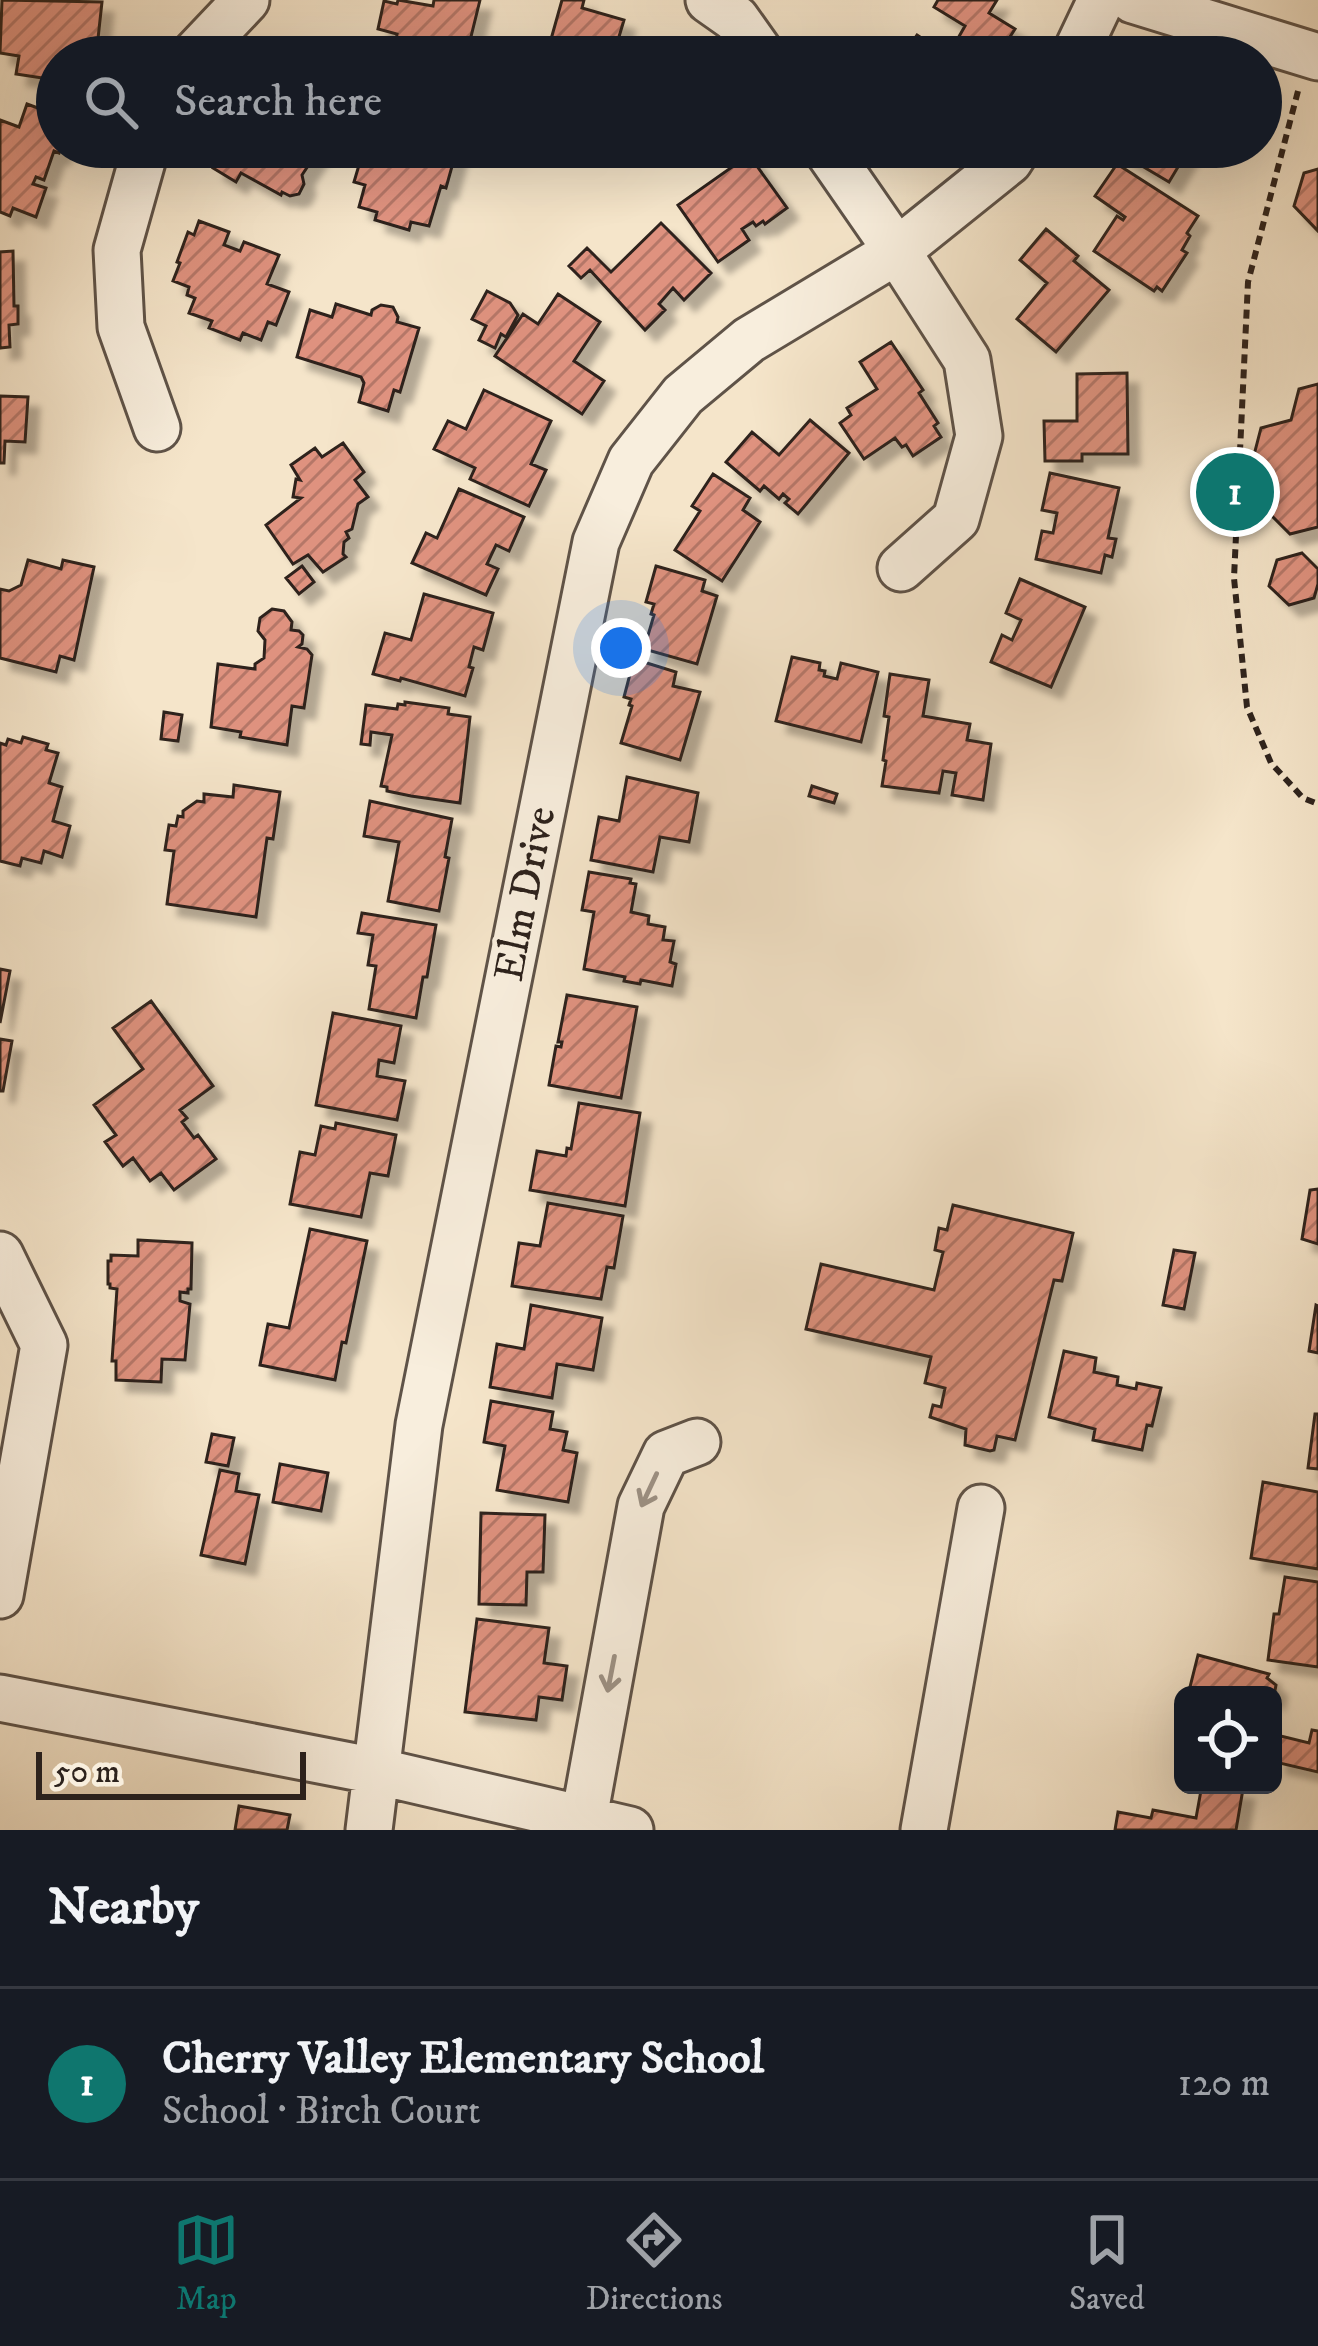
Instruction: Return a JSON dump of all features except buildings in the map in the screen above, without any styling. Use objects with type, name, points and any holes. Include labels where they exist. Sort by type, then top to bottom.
[{"type":"street","points":[[212,36],[246,0]]},
{"type":"street","points":[[709,0],[736,19],[748,36]]},
{"type":"street","points":[[1084,36],[1101,0]]},
{"type":"street","points":[[1133,0],[1225,36]]},
{"type":"street","points":[[140,168],[117,250],[121,327],[158,428]]},
{"type":"street","points":[[840,168],[968,360],[979,436],[956,519],[901,568]]},
{"type":"street","name":"Elm Drive","points":[[369,1830],[419,1425],[596,542],[631,461],[683,395],[749,340],[897,251],[1000,168]]},
{"type":"street","points":[[0,1255],[44,1345],[15,1426],[0,1595]]},
{"type":"street","points":[[0,1698],[376,1771],[615,1827],[640,1506],[666,1454],[697,1442]]},
{"type":"street","points":[[924,1830],[981,1508]]},
{"type":"path","points":[[1282,163],[1309,69]]},
{"type":"path","points":[[1281,168],[1248,282],[1234,578],[1247,707],[1271,763],[1303,798],[1318,804]]},
{"type":"place","name":"Cherry Valley Elementary School","points":[[1235,492]]}]
